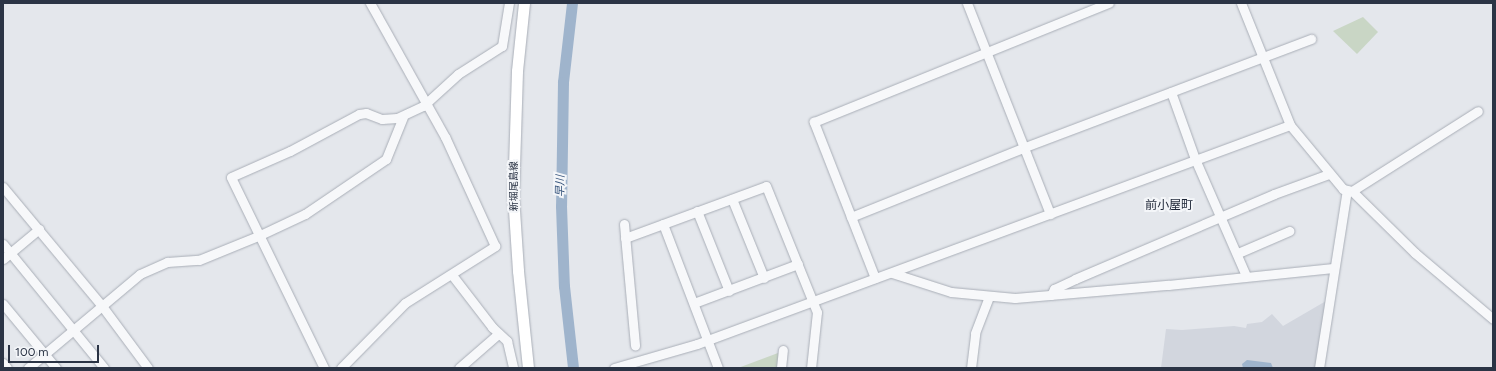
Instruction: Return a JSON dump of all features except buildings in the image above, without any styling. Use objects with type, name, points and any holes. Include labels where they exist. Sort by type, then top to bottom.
[{"type":"main road","name":"新堀尾島線","points":[[524,3],[517,71],[513,195],[518,271],[528,368]]},
{"type":"street","points":[[324,368],[291,296],[258,236],[231,177],[290,151],[359,114],[366,113],[382,119],[403,117],[426,103],[458,74],[502,46],[509,3]]},
{"type":"street","points":[[967,3],[1025,147],[1050,214]]},
{"type":"street","points":[[875,278],[814,122],[1109,3]]},
{"type":"street","points":[[1241,3],[1290,124],[1296,129],[1329,174],[1338,185],[1350,191],[1415,253],[1493,319]]},
{"type":"street","points":[[341,368],[405,303],[493,249],[494,244],[445,137],[373,4]]},
{"type":"street","points":[[851,217],[1025,147],[1262,58],[1310,38]]},
{"type":"street","points":[[1171,92],[1195,158],[1238,253],[1246,276]]},
{"type":"street","points":[[1319,368],[1333,268],[1350,191],[1478,111]]},
{"type":"street","points":[[28,368],[140,274],[158,264],[199,260],[258,236],[304,214],[386,159],[403,117]]},
{"type":"street","points":[[614,368],[708,339],[1050,214],[1195,158],[1290,124]]},
{"type":"street","points":[[1051,295],[1054,289],[1222,218],[1274,194],[1329,174]]},
{"type":"street","points":[[624,238],[766,186],[798,264],[818,320],[811,368]]},
{"type":"street","points":[[3,187],[102,306],[148,368]]},
{"type":"street","points":[[732,199],[764,278]]},
{"type":"street","points":[[697,211],[729,291]]},
{"type":"street","points":[[624,224],[624,238],[635,346]]},
{"type":"street","points":[[663,224],[718,368]]},
{"type":"street","points":[[3,259],[39,229]]},
{"type":"street","points":[[1238,253],[1289,232]]},
{"type":"street","points":[[3,244],[104,368]]},
{"type":"street","points":[[694,303],[798,264]]},
{"type":"street","points":[[892,272],[951,292],[989,297],[1051,295],[1333,268]]},
{"type":"street","points":[[452,275],[498,334],[504,337],[509,346],[512,368]]},
{"type":"street","points":[[971,368],[975,333],[989,297]]},
{"type":"street","points":[[3,304],[46,354],[56,368]]},
{"type":"street","points":[[459,368],[498,334]]},
{"type":"street","points":[[781,368],[783,350]]},
{"type":"street","points":[[3,363],[7,368]]},
{"type":"shaded area","points":[[1326,301],[1316,368],[1161,368],[1166,329],[1182,330],[1234,326],[1246,328],[1247,324],[1262,322],[1272,314],[1283,326]]},
{"type":"green space","points":[[1363,17],[1378,32],[1357,54],[1333,31]]},
{"type":"green space","points":[[778,353],[781,355],[779,368],[738,368]]},
{"type":"water","points":[[1247,360],[1271,363],[1273,368],[1243,368],[1242,364]]},
{"type":"waterway","name":"早川","points":[[572,3],[563,82],[561,206],[564,286],[573,368]]},
{"type":"district","name":"前小屋町","points":[[1169,206]]}]
